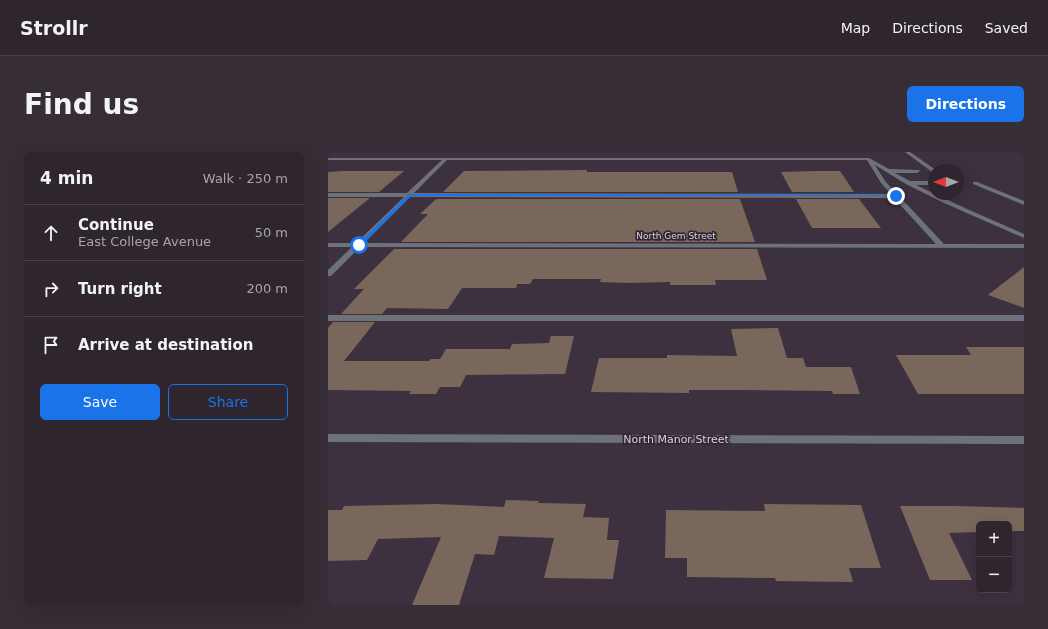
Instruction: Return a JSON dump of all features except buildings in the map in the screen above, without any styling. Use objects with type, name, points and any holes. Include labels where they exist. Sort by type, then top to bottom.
[{"type":"street","points":[[861,152],[869,159],[908,183],[958,208],[1024,236]]},
{"type":"street","points":[[907,152],[928,167]]},
{"type":"street","points":[[328,159],[869,159]]},
{"type":"street","points":[[328,274],[446,159]]},
{"type":"street","points":[[869,159],[883,182],[942,245]]},
{"type":"street","points":[[888,171],[916,171]]},
{"type":"street","points":[[908,183],[928,183]]},
{"type":"street","points":[[975,183],[1024,203]]},
{"type":"street","points":[[328,195],[896,196]]},
{"type":"street","name":"North Gem Street","points":[[328,245],[1024,246]]},
{"type":"street","points":[[328,318],[1024,318]]},
{"type":"street","name":"North Manor Street","points":[[328,438],[1024,440]]},
{"type":"route","points":[[359,245],[410,195],[896,196]]}]
